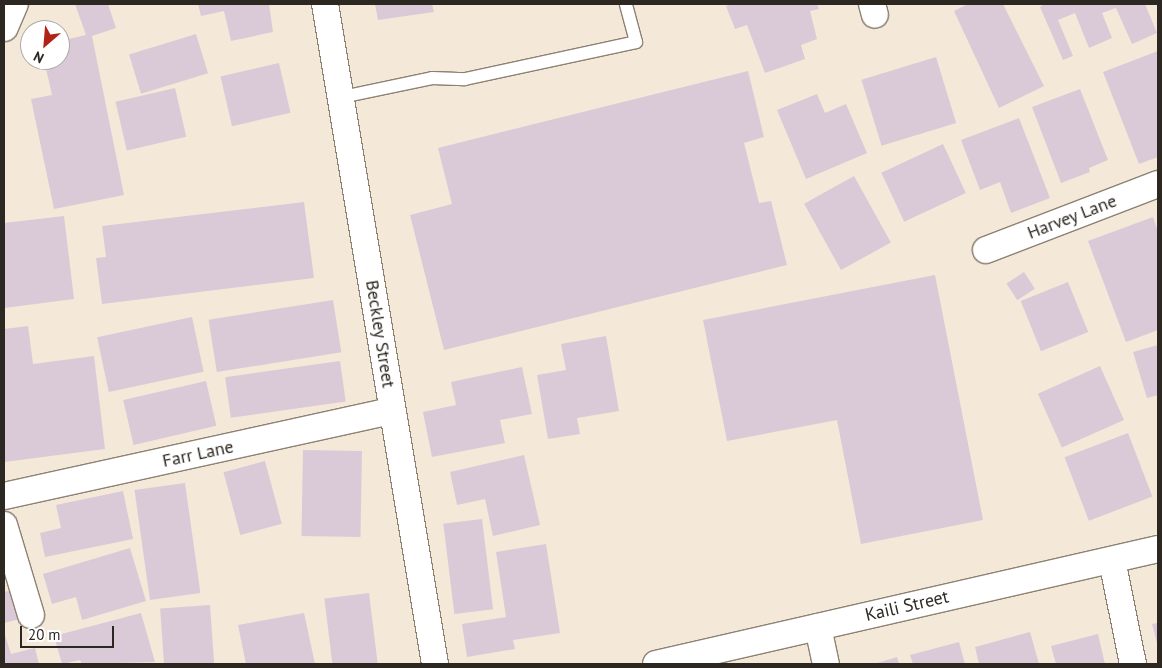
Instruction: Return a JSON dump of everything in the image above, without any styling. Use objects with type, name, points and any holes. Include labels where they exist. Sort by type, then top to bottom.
[{"type":"main road","points":[[4,27],[14,4]]},
{"type":"street","name":"Beckley Street","points":[[325,4],[435,664]]},
{"type":"street","name":"Harvey Lane","points":[[986,250],[1158,184]]},
{"type":"street","name":"Farr Lane","points":[[4,496],[392,411]]},
{"type":"street","points":[[4,525],[31,615]]},
{"type":"street","name":"Kaili Street","points":[[656,664],[1158,549]]},
{"type":"street","points":[[1112,560],[1133,664]]},
{"type":"street","points":[[818,627],[826,664]]},
{"type":"lane","points":[[342,97],[432,78],[465,79],[636,42],[626,4]]},
{"type":"building","points":[[75,4],[108,4],[116,28],[92,36],[124,195],[54,209],[31,99],[52,95],[46,70],[70,70],[70,39],[86,35]]},
{"type":"building","points":[[198,4],[269,4],[273,32],[231,41],[224,11],[201,16]]},
{"type":"building","points":[[375,4],[432,4],[434,12],[378,20]]},
{"type":"building","points":[[732,4],[817,4],[819,9],[810,11],[817,39],[801,45],[805,59],[765,73],[747,25],[735,29],[726,6]]},
{"type":"building","points":[[968,4],[1003,4],[1044,86],[999,108],[954,11]]},
{"type":"building","points":[[1044,4],[1145,4],[1157,33],[1132,44],[1116,8],[1102,13],[1112,38],[1089,48],[1075,13],[1058,20],[1073,56],[1063,60],[1040,7]]},
{"type":"building","points":[[196,34],[208,73],[141,94],[129,54]]},
{"type":"building","points":[[1158,51],[1158,157],[1139,164],[1103,72]]},
{"type":"building","points":[[936,57],[956,123],[882,146],[861,80]]},
{"type":"building","points":[[279,63],[290,113],[232,126],[221,76]]},
{"type":"building","points":[[748,71],[764,137],[744,143],[759,203],[771,201],[787,265],[444,350],[410,215],[452,204],[438,148]]},
{"type":"building","points":[[175,88],[186,137],[127,150],[116,102]]},
{"type":"building","points":[[1080,89],[1108,160],[1089,168],[1090,172],[1061,183],[1032,107]]},
{"type":"building","points":[[817,94],[825,113],[846,104],[867,153],[806,179],[777,110]]},
{"type":"building","points":[[1019,118],[1050,198],[1011,213],[1000,182],[980,190],[961,140]]},
{"type":"building","points":[[943,144],[966,193],[904,222],[881,173]]},
{"type":"building","points":[[854,176],[891,242],[841,270],[804,204]]},
{"type":"building","points":[[304,202],[314,278],[102,304],[96,258],[106,257],[102,226]]},
{"type":"building","points":[[64,216],[74,299],[4,308],[4,223]]},
{"type":"building","points":[[1153,217],[1158,232],[1158,330],[1126,342],[1088,241]]},
{"type":"building","points":[[1024,272],[1035,289],[1017,300],[1006,283]]},
{"type":"building","points":[[935,275],[983,520],[861,544],[837,420],[727,441],[703,320]]},
{"type":"building","points":[[1068,282],[1088,332],[1041,351],[1021,301]]},
{"type":"building","points":[[333,300],[341,352],[217,372],[209,320]]},
{"type":"building","points":[[192,317],[204,372],[109,392],[97,337]]},
{"type":"building","points":[[28,326],[33,364],[94,356],[105,449],[4,462],[4,329]]},
{"type":"building","points":[[606,336],[619,411],[577,418],[580,434],[548,439],[537,375],[566,370],[561,344]]},
{"type":"building","points":[[1158,345],[1158,395],[1147,398],[1133,352]]},
{"type":"building","points":[[340,361],[346,402],[231,418],[225,377]]},
{"type":"building","points":[[1100,366],[1124,420],[1062,448],[1038,394]]},
{"type":"building","points":[[522,367],[532,414],[500,420],[505,443],[432,457],[423,412],[456,405],[451,382]]},
{"type":"building","points":[[206,381],[216,426],[134,445],[123,400]]},
{"type":"building","points":[[1128,433],[1152,496],[1089,521],[1065,457]]},
{"type":"building","points":[[303,450],[362,451],[360,537],[301,536]]},
{"type":"building","points":[[524,455],[540,525],[493,536],[485,499],[457,505],[450,472]]},
{"type":"building","points":[[265,461],[282,524],[240,535],[223,472]]},
{"type":"building","points":[[185,483],[200,593],[150,600],[134,490]]},
{"type":"building","points":[[123,491],[133,539],[45,557],[40,533],[61,528],[56,505]]},
{"type":"building","points":[[482,519],[493,609],[454,614],[443,524]]},
{"type":"building","points":[[546,544],[560,633],[513,640],[515,649],[467,657],[462,624],[506,617],[496,552]]},
{"type":"building","points":[[130,548],[146,601],[82,620],[76,597],[52,604],[43,574]]},
{"type":"building","points":[[12,590],[20,619],[4,623],[4,592]]},
{"type":"building","points":[[369,593],[378,664],[332,664],[324,598]]},
{"type":"building","points":[[210,605],[214,664],[164,664],[160,608]]},
{"type":"building","points":[[141,613],[155,662],[82,664],[80,660],[62,664],[54,636]]},
{"type":"building","points":[[304,613],[315,664],[246,664],[238,625]]},
{"type":"building","points":[[1158,623],[1158,647],[1152,624]]},
{"type":"building","points":[[4,632],[11,654],[35,648],[39,664],[4,664]]},
{"type":"building","points":[[1030,632],[1039,664],[979,664],[975,647]]},
{"type":"building","points":[[1098,634],[1105,664],[1056,664],[1051,646]]},
{"type":"building","points":[[959,642],[965,664],[913,664],[910,655]]},
{"type":"building","points":[[897,657],[899,664],[874,664]]}]
